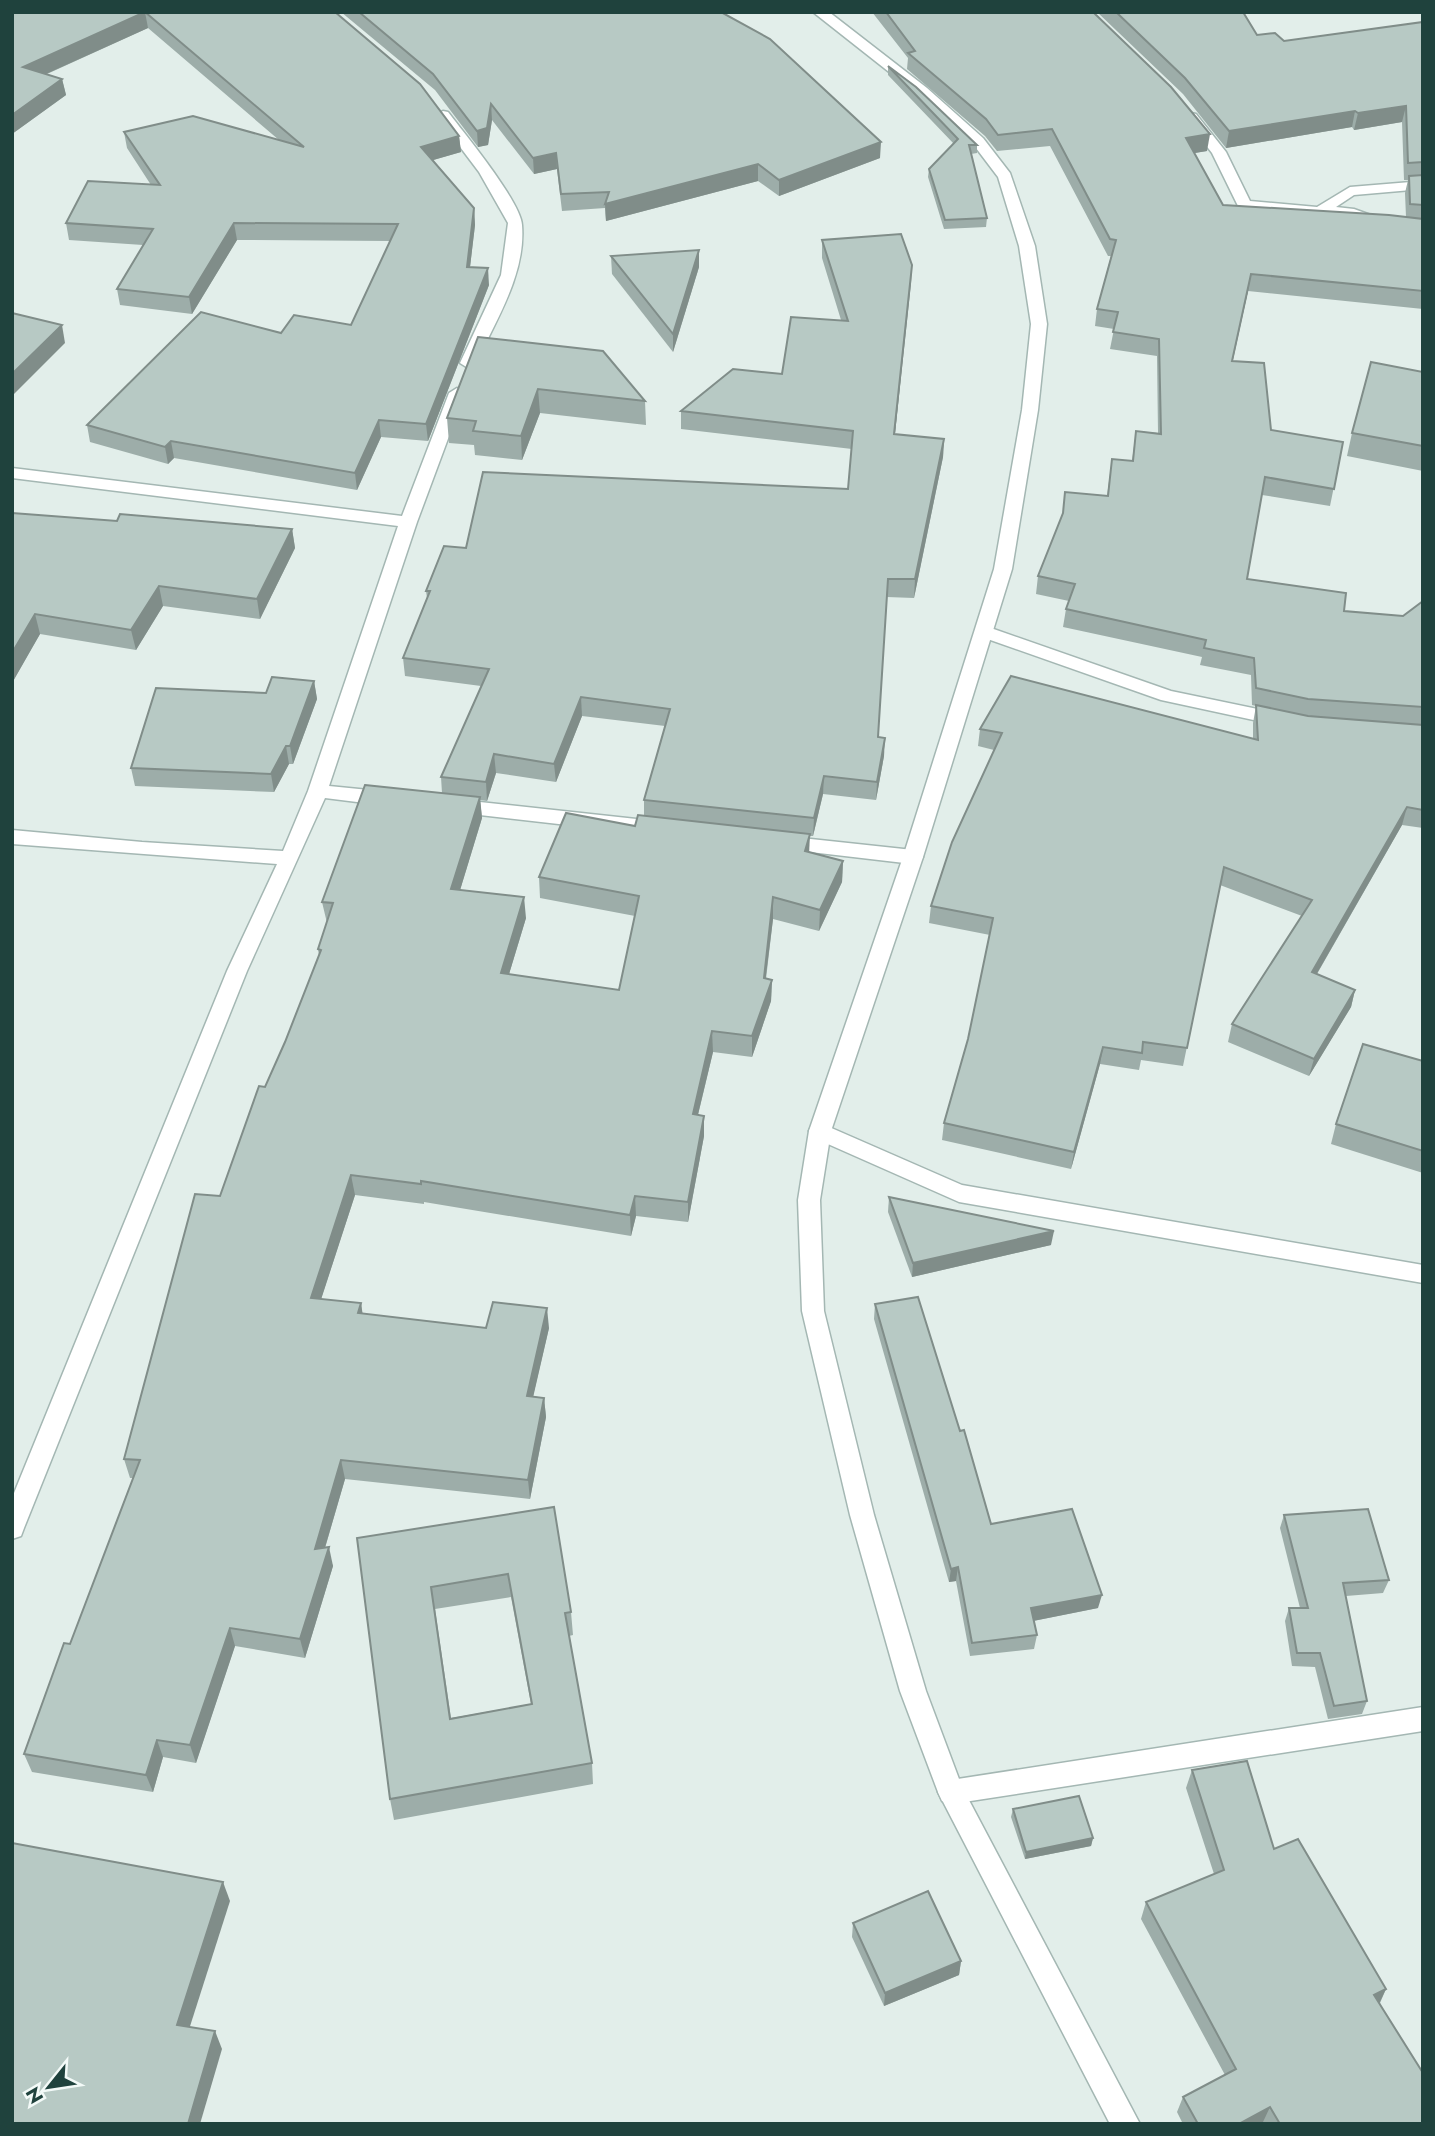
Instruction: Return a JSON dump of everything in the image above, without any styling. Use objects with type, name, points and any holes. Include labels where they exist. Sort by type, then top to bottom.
[{"type":"street","points":[[820,12],[922,91],[978,141],[1005,176],[1027,246],[1039,324],[1030,410],[1003,569],[913,857],[820,1131],[809,1200],[813,1311],[862,1515],[909,1678],[951,1792],[1126,2124]]},
{"type":"street","points":[[12,1528],[237,971],[318,791],[408,522],[476,342],[509,275],[515,223],[486,172],[436,106]]},
{"type":"street","points":[[1185,109],[1219,152],[1244,205],[1280,210],[1349,212],[1388,226],[1423,230]]},
{"type":"street","points":[[1322,210],[1350,191],[1423,185]]},
{"type":"street","points":[[12,473],[408,522]]},
{"type":"street","points":[[985,632],[1167,696],[1304,725]]},
{"type":"street","points":[[318,791],[401,800]]},
{"type":"street","points":[[429,803],[678,831]]},
{"type":"street","points":[[12,837],[142,849],[290,858]]},
{"type":"street","points":[[761,840],[913,857]]},
{"type":"street","points":[[820,1131],[958,1193],[1423,1274]]},
{"type":"street","points":[[951,1792],[1423,1719]]},
{"type":"building","points":[[12,12],[145,12],[23,67],[62,79],[12,115]]},
{"type":"building","points":[[145,12],[335,12],[420,84],[459,136],[421,147],[474,208],[467,267],[488,268],[426,424],[379,420],[355,473],[171,441],[165,447],[87,425],[201,312],[281,333],[294,315],[351,325],[398,224],[234,223],[189,297],[117,289],[153,229],[66,223],[88,181],[160,185],[124,132],[193,116],[304,147]]},
{"type":"building","points":[[359,12],[721,12],[770,39],[881,142],[779,180],[758,164],[605,204],[609,192],[561,194],[556,153],[533,158],[491,104],[487,128],[477,131],[433,74]]},
{"type":"building","points":[[886,12],[1093,12],[1171,87],[1210,134],[1186,138],[1223,205],[1423,219],[1423,291],[1251,274],[1232,361],[1264,363],[1271,430],[1343,442],[1334,489],[1265,477],[1247,579],[1346,593],[1344,611],[1403,616],[1423,601],[1423,707],[1308,699],[1256,688],[1254,658],[1204,648],[1206,640],[1066,609],[1075,584],[1038,576],[1063,513],[1065,492],[1108,496],[1112,459],[1133,461],[1136,431],[1161,434],[1159,339],[1113,332],[1118,312],[1097,309],[1116,240],[1110,239],[1052,129],[998,135],[986,119],[908,53],[915,51]]},
{"type":"building","points":[[1116,12],[1243,12],[1257,35],[1275,33],[1284,41],[1423,22],[1423,162],[1408,163],[1406,106],[1358,113],[1355,111],[1229,131],[1185,78]]},
{"type":"building","points":[[888,66],[916,87],[977,145],[969,145],[987,218],[945,220],[929,169],[958,139]]},
{"type":"building","points":[[1423,175],[1423,205],[1410,204],[1409,176]]},
{"type":"building","points":[[901,234],[912,265],[894,434],[944,439],[915,579],[888,579],[878,737],[885,738],[877,782],[824,776],[814,818],[644,800],[670,709],[581,697],[554,764],[494,754],[486,782],[441,777],[489,669],[403,658],[430,591],[426,591],[444,546],[466,548],[483,472],[848,489],[853,431],[681,411],[733,369],[782,374],[791,317],[848,321],[822,240]]},
{"type":"building","points":[[699,250],[673,334],[611,256]]},
{"type":"building","points":[[12,313],[62,325],[12,374]]},
{"type":"building","points":[[478,337],[603,351],[645,401],[538,389],[521,436],[473,431],[476,421],[447,418]]},
{"type":"building","points":[[1371,362],[1423,372],[1423,446],[1352,433]]},
{"type":"building","points":[[12,513],[117,521],[120,514],[292,529],[257,599],[159,586],[131,630],[35,614],[12,653]]},
{"type":"building","points":[[1011,676],[1258,740],[1256,705],[1308,716],[1423,725],[1423,810],[1407,807],[1312,972],[1355,990],[1314,1059],[1232,1024],[1312,900],[1224,867],[1187,1048],[1143,1042],[1142,1053],[1103,1047],[1074,1152],[944,1123],[968,1039],[993,918],[931,906],[952,842],[1002,733],[980,729]]},
{"type":"building","points":[[272,677],[314,681],[290,746],[286,746],[271,774],[131,768],[156,688],[266,693]]},
{"type":"building","points":[[365,785],[480,797],[451,889],[524,897],[501,973],[619,990],[639,896],[539,877],[566,813],[635,826],[638,815],[810,834],[805,851],[843,861],[820,910],[773,897],[764,978],[772,980],[752,1036],[712,1031],[693,1114],[704,1116],[688,1202],[635,1196],[630,1215],[421,1181],[421,1184],[351,1175],[311,1298],[361,1303],[358,1313],[486,1328],[493,1302],[547,1308],[527,1396],[544,1398],[528,1480],[341,1460],[315,1549],[329,1547],[300,1639],[230,1628],[190,1745],[157,1740],[146,1775],[24,1754],[64,1643],[70,1644],[140,1460],[124,1459],[195,1194],[220,1196],[259,1086],[265,1087],[285,1042],[321,950],[318,949],[333,903],[322,902]]},
{"type":"building","points":[[1363,1044],[1423,1061],[1423,1151],[1336,1124]]},
{"type":"building","points":[[889,1197],[1054,1231],[913,1263]]},
{"type":"building","points":[[918,1297],[960,1431],[964,1430],[991,1524],[1072,1509],[1102,1595],[1031,1608],[1037,1635],[972,1643],[958,1567],[951,1569],[875,1304]]},
{"type":"building","points":[[554,1507],[571,1612],[565,1613],[592,1763],[390,1799],[357,1538]],"holes":[[[508,1574],[532,1704],[450,1719],[431,1587]]]},
{"type":"building","points":[[1368,1509],[1389,1580],[1343,1583],[1367,1701],[1334,1706],[1320,1653],[1297,1653],[1289,1608],[1308,1608],[1284,1515]]},
{"type":"building","points":[[1247,1761],[1274,1849],[1298,1839],[1386,1989],[1374,1995],[1423,2073],[1423,2124],[1280,2124],[1270,2107],[1239,2124],[1198,2124],[1183,2097],[1236,2069],[1146,1902],[1224,1870],[1192,1770]]},
{"type":"building","points":[[1079,1796],[1093,1838],[1026,1852],[1013,1809]]},
{"type":"building","points":[[12,1843],[223,1882],[177,2025],[215,2031],[188,2124],[12,2124]]},
{"type":"building","points":[[928,1891],[961,1961],[885,1993],[853,1923]]}]
